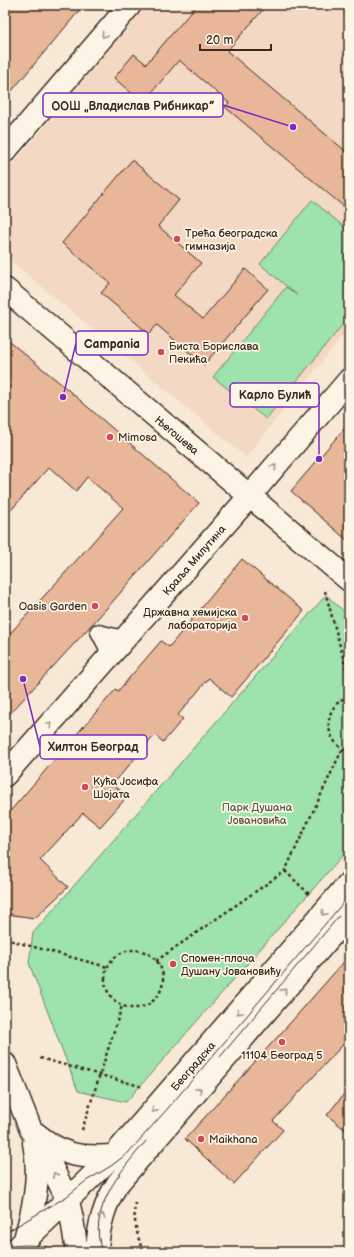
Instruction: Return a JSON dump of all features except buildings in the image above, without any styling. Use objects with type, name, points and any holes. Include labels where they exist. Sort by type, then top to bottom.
[{"type":"main road","points":[[5,151],[130,5]]},
{"type":"main road","name":"Његошева","points":[[5,289],[249,497],[349,580]]},
{"type":"main road","name":"Краља Милутина","points":[[5,775],[249,497],[349,380]]},
{"type":"main road","name":"Београдска","points":[[19,1245],[68,1201],[114,1156],[182,1079],[349,883]]},
{"type":"main road","name":"Београдска","points":[[97,1252],[102,1216],[110,1196],[118,1183],[349,915]]},
{"type":"main road","points":[[5,1064],[31,1130],[48,1159],[68,1201],[77,1252]]},
{"type":"main road","points":[[31,1130],[59,1150],[75,1156],[114,1156]]},
{"type":"main road","points":[[19,1245],[35,1202],[37,1186],[36,1156],[31,1130]]},
{"type":"lane","points":[[106,660],[106,648],[94,628],[117,636],[128,635]]},
{"type":"path","points":[[324,587],[349,679]]},
{"type":"path","points":[[349,696],[337,704],[329,719],[329,728],[335,744],[342,750],[349,753]]},
{"type":"path","points":[[156,961],[285,871],[342,750]]},
{"type":"path","points":[[285,871],[311,897]]},
{"type":"path","points":[[5,939],[107,967]]},
{"type":"path","points":[[137,950],[146,953],[156,961],[161,968],[163,976],[161,991],[156,999],[148,1005],[130,1009],[122,1006],[114,1001],[108,994],[104,976],[107,967],[112,960],[120,954],[128,951],[137,950]]},
{"type":"path","points":[[82,1130],[122,1006]]},
{"type":"path","points":[[40,1058],[146,1088]]},
{"type":"path","points":[[135,1201],[134,1214],[138,1238],[143,1252]]},
{"type":"shaded area","name":"Трећа београдска гимназија","points":[[147,5],[349,5],[349,328],[246,457],[5,256],[5,173]]},
{"type":"green space","points":[[312,200],[349,231],[349,317],[266,419],[213,377],[286,287],[297,295],[260,264]]},
{"type":"green space","name":"Парк Душана Јовановића","points":[[326,595],[349,616],[349,848],[126,1102],[78,1091],[29,963],[33,933]]},
{"type":"tram line","points":[[5,1233],[66,1197],[86,1181],[111,1166],[128,1153],[349,896]]},
{"type":"tram line","points":[[220,1057],[339,916]]},
{"type":"tram line","points":[[102,1252],[99,1236],[99,1221],[102,1206],[117,1178],[146,1141]]},
{"type":"tram line","points":[[5,1247],[35,1245],[50,1247],[64,1252]]},
{"type":"place","name":"ООШ „Владислав Рибникар”","points":[[293,127]]},
{"type":"place","name":"Трећа београдска гимназија","points":[[177,239]]},
{"type":"place","name":"Биста Борислава Пекића","points":[[161,352]]},
{"type":"place","name":"Campania","points":[[63,397]]},
{"type":"place","name":"Mimosa","points":[[110,437]]},
{"type":"place","name":"Карло Булић","points":[[319,459]]},
{"type":"place","name":"Oasis Garden","points":[[95,606]]},
{"type":"place","name":"Државна хемијска лабораторија","points":[[245,618]]},
{"type":"place","name":"Хилтон Београд","points":[[23,679]]},
{"type":"place","name":"Кућа Јосифа Шојата","points":[[85,787]]},
{"type":"place","name":"Спомен-плоча Душану Јовановићу","points":[[173,964]]},
{"type":"place","name":"11104 Београд 5","points":[[282,1042]]},
{"type":"place","name":"Maikhana","points":[[201,1139]]}]
